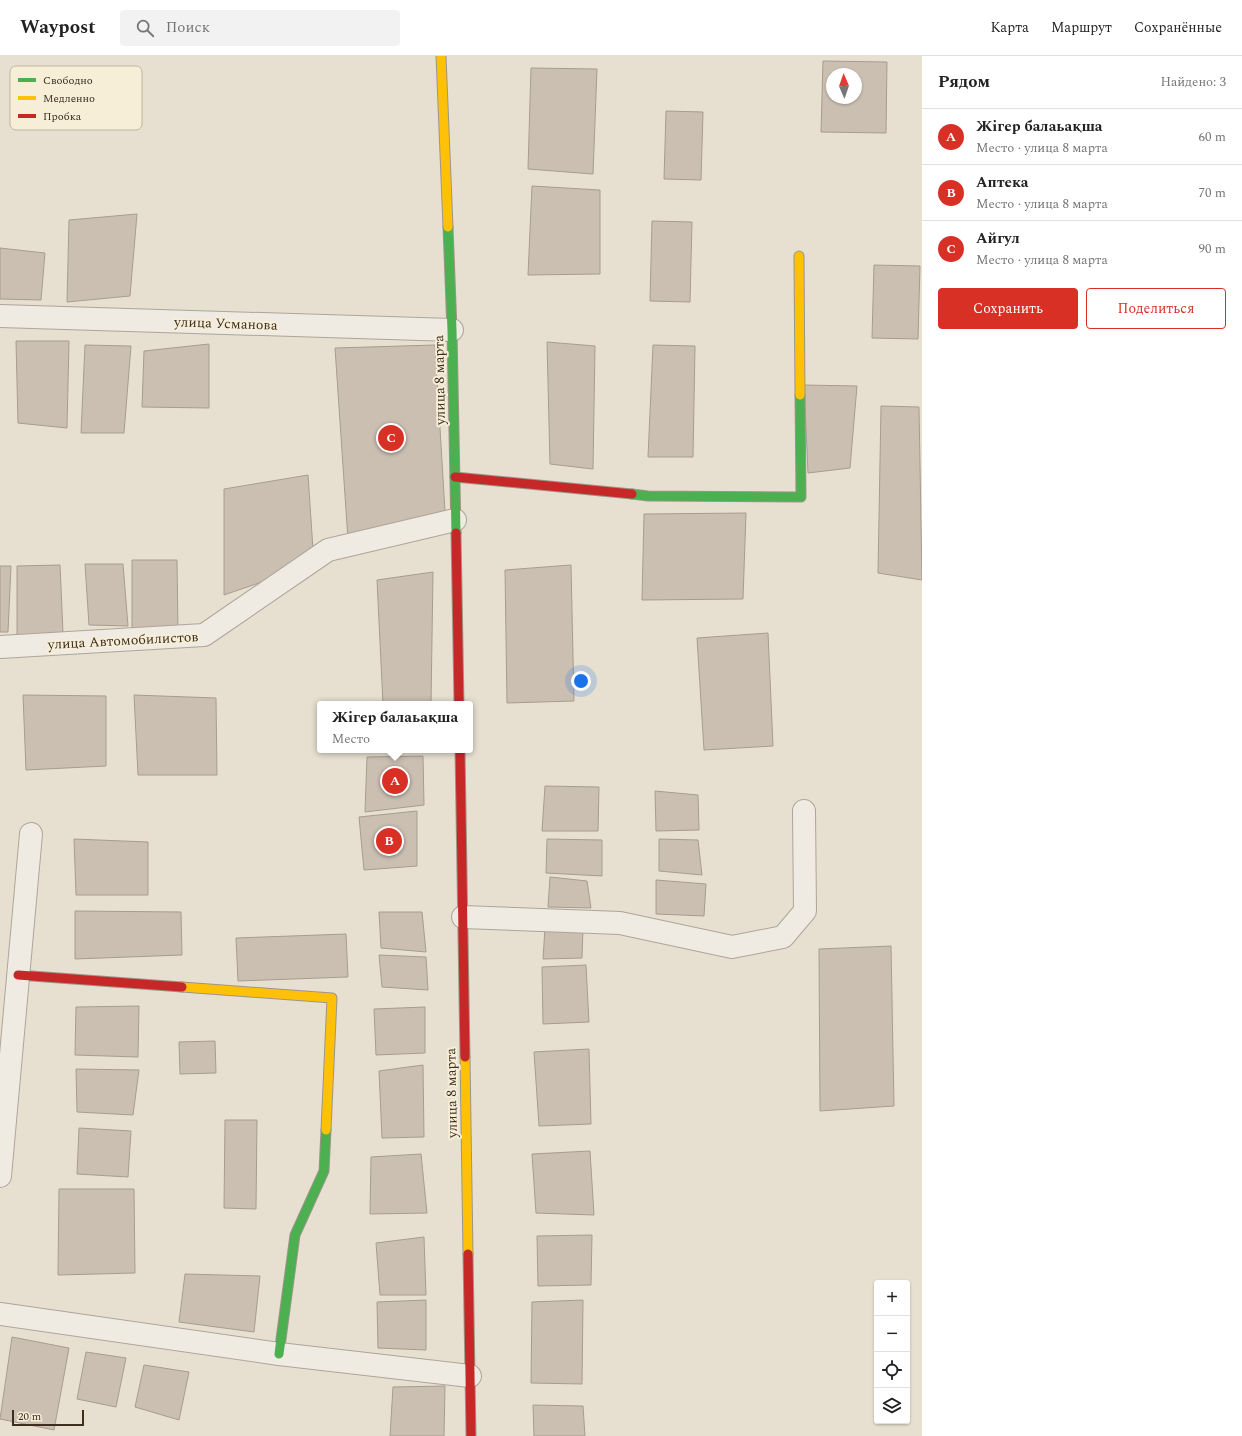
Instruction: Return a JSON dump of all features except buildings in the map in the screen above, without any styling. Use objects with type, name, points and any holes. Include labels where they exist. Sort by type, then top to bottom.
[{"type":"street","name":"улица 8 марта","points":[[441,56],[452,330],[459,701]]},
{"type":"street","points":[[455,477],[648,496],[801,496],[799,256]]},
{"type":"street","name":"улица Усманова","points":[[0,316],[452,330]]},
{"type":"street","name":"улица Автомобилистов","points":[[0,647],[204,635],[328,550],[455,520]]},
{"type":"street","name":"улица 8 марта","points":[[460,753],[471,1436]]},
{"type":"street","points":[[462,917],[620,923],[732,947],[783,937],[805,911],[804,811]]},
{"type":"street","points":[[0,1176],[7,1032],[18,975],[31,834]]},
{"type":"street","points":[[18,975],[332,998],[324,1171],[295,1235],[279,1354]]},
{"type":"street","points":[[0,1314],[279,1354],[470,1376]]},
{"type":"traffic: fast","points":[[448,227],[452,330],[456,533]]},
{"type":"traffic: fast","points":[[632,494],[648,496],[801,497],[800,395]]},
{"type":"traffic: fast","points":[[279,1354],[295,1235],[324,1171],[326,1130]]},
{"type":"traffic: slow","points":[[441,56],[448,227]]},
{"type":"traffic: slow","points":[[799,256],[800,395]]},
{"type":"traffic: slow","points":[[182,987],[332,998],[326,1130]]},
{"type":"traffic: slow","points":[[465,1057],[468,1254]]},
{"type":"traffic: jam","points":[[455,477],[632,494]]},
{"type":"traffic: jam","points":[[456,533],[459,701]]},
{"type":"traffic: jam","points":[[460,753],[465,1057]]},
{"type":"traffic: jam","points":[[18,975],[182,987]]},
{"type":"traffic: jam","points":[[468,1254],[471,1436]]},
{"type":"place","name":"Айгул","points":[[391,438]]},
{"type":"place","name":"Жігер балаьақша","points":[[395,781]]},
{"type":"place","name":"Аптека","points":[[389,841]]}]
